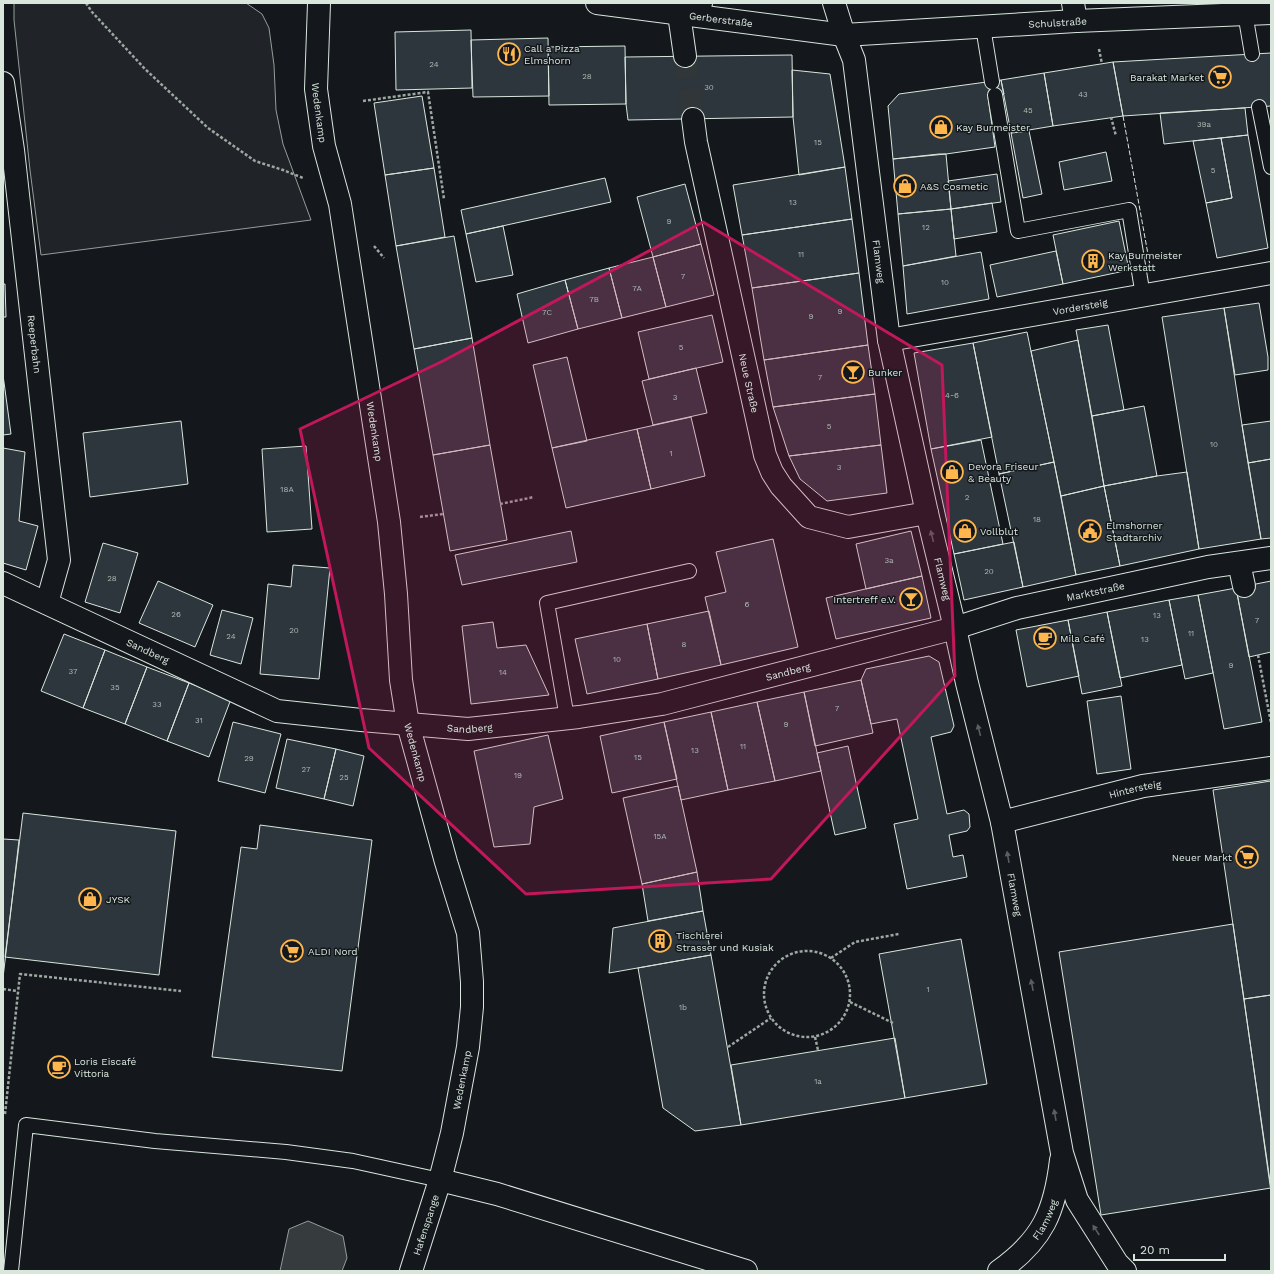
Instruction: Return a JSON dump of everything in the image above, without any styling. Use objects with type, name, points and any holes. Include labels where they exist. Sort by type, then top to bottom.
[{"type":"street","name":"Wedenkamp","points":[[319,3],[316,89],[324,146],[340,204],[389,522],[396,594],[401,680],[408,724],[446,862],[468,933],[472,982],[472,1007],[468,1047],[452,1133],[440,1180]]},
{"type":"street","name":"Gerberstraße","points":[[597,3],[844,35]]},
{"type":"street","points":[[685,56],[679,14],[701,3]]},
{"type":"street","name":"Flamweg","points":[[834,3],[854,60],[889,340],[927,513],[967,683],[1002,822],[1062,1153],[1077,1200],[1117,1263],[1125,1271]]},
{"type":"street","name":"Schulstraße","points":[[844,35],[983,26],[1074,12],[1271,13]]},
{"type":"street","name":"Reeperbahn","points":[[3,83],[13,150],[59,560],[47,603]]},
{"type":"street","name":"Neue Straße","points":[[693,119],[696,142],[732,308],[765,455],[772,472],[781,486],[809,516],[848,526],[927,513]]},
{"type":"street","name":"Vordersteig","points":[[889,340],[1271,273]]},
{"type":"street","name":"Marktstraße","points":[[955,628],[1017,608],[1208,568],[1271,558]]},
{"type":"street","points":[[1239,563],[1244,586]]},
{"type":"street","name":"Sandberg","points":[[3,583],[277,711],[468,729],[567,718],[662,704],[955,628]]},
{"type":"street","name":"Hintersteig","points":[[1002,822],[1143,786],[1271,768]]},
{"type":"street","name":"Flamweg","points":[[999,1271],[1018,1257],[1041,1230],[1054,1202],[1062,1153]]},
{"type":"street","points":[[440,1180],[497,1194],[746,1271]]},
{"type":"street","name":"Hafenspange","points":[[410,1271],[440,1180]]},
{"type":"lane","points":[[1245,13],[1252,54]]},
{"type":"lane","points":[[983,26],[1018,231],[1129,210],[1143,296]]},
{"type":"lane","points":[[1259,107],[1271,167]]},
{"type":"lane","points":[[567,718],[547,603],[689,571]]},
{"type":"lane","points":[[11,1271],[26,1125],[156,1141],[286,1152],[346,1160],[440,1180]]},
{"type":"path","points":[[86,3],[92,12],[145,69],[208,128],[255,161],[303,178]]},
{"type":"path","points":[[1099,49],[1102,64]]},
{"type":"path","points":[[363,101],[428,92],[444,199]]},
{"type":"path","points":[[1111,117],[1116,136]]},
{"type":"path","points":[[500,504],[534,497]]},
{"type":"path","points":[[420,517],[443,514]]},
{"type":"path","points":[[1258,655],[1271,723]]},
{"type":"path","points":[[831,958],[855,942],[899,934]]},
{"type":"path","points":[[798,952],[815,952],[831,958],[843,970],[849,986],[850,1002],[843,1018],[831,1030],[815,1036],[798,1037],[782,1030],[770,1018],[764,1002],[764,986],[770,970],[783,958],[798,952]]},
{"type":"path","points":[[5,1115],[20,974],[181,991]]},
{"type":"path","points":[[3,989],[17,991]]},
{"type":"path","points":[[850,1002],[893,1023]]},
{"type":"path","points":[[728,1047],[770,1018]]},
{"type":"path","points":[[815,1036],[818,1050]]},
{"type":"highlighted area","points":[[703,222],[942,365],[955,676],[771,879],[526,894],[369,748],[300,429],[443,361]]},
{"type":"shaded area","points":[[14,3],[246,3],[262,14],[269,28],[274,65],[276,110],[283,144],[311,220],[41,255],[30,170],[14,20]]},
{"type":"shaded area","points":[[308,1221],[343,1236],[347,1258],[342,1271],[280,1271],[289,1229]]},
{"type":"building","points":[[471,30],[472,88],[396,90],[395,32]]},
{"type":"building","points":[[548,38],[549,96],[473,97],[471,40]]},
{"type":"building","points":[[625,46],[626,104],[549,105],[548,47]]},
{"type":"building","points":[[1271,53],[1271,106],[1123,116],[1113,62]]},
{"type":"building","points":[[792,55],[793,117],[628,120],[626,104],[625,57]]},
{"type":"building","points":[[1113,62],[1123,116],[1053,126],[1044,73]]},
{"type":"building","points":[[792,70],[830,74],[845,167],[799,175],[793,117]]},
{"type":"building","points":[[1044,73],[1053,126],[1011,133],[1001,80]]},
{"type":"building","name":"Kay Burmeister","points":[[1001,80],[1004,94],[988,97],[995,147],[946,154],[893,159],[888,106],[899,94]]},
{"type":"building","points":[[422,96],[434,168],[385,175],[374,103]]},
{"type":"building","points":[[1245,108],[1248,135],[1164,144],[1160,113]]},
{"type":"building","points":[[1029,131],[1042,194],[1023,198],[1011,133]]},
{"type":"building","points":[[1248,135],[1268,248],[1217,258],[1206,203],[1232,198],[1221,138]]},
{"type":"building","points":[[1221,138],[1232,198],[1206,203],[1193,141]]},
{"type":"building","points":[[1106,152],[1112,181],[1064,190],[1059,162]]},
{"type":"building","points":[[946,154],[951,209],[898,214],[893,159]]},
{"type":"building","points":[[845,167],[852,219],[742,235],[733,185]]},
{"type":"building","points":[[434,168],[445,237],[396,246],[385,175]]},
{"type":"building","points":[[997,174],[1001,202],[951,209],[948,181]]},
{"type":"building","points":[[605,178],[611,202],[466,234],[461,210]]},
{"type":"building","points":[[685,184],[701,244],[653,257],[637,197]]},
{"type":"building","points":[[992,203],[997,232],[954,239],[951,209]]},
{"type":"building","points":[[951,209],[956,256],[903,266],[898,214]]},
{"type":"building","points":[[852,219],[859,273],[752,288],[742,235]]},
{"type":"building","name":"Kay Burmeister Werkstatt","points":[[1119,221],[1129,270],[1063,284],[1053,235]]},
{"type":"building","points":[[503,226],[513,275],[476,282],[466,234]]},
{"type":"building","points":[[454,236],[472,338],[414,349],[396,246]]},
{"type":"building","points":[[701,244],[714,295],[666,307],[653,257]]},
{"type":"building","points":[[1056,251],[1063,284],[997,297],[990,265]]},
{"type":"building","points":[[981,252],[989,299],[907,314],[903,266]]},
{"type":"building","points":[[653,257],[666,307],[622,318],[609,268]]},
{"type":"building","points":[[609,268],[622,318],[578,329],[565,280]]},
{"type":"building","points":[[859,273],[868,345],[764,360],[752,288]]},
{"type":"building","points":[[565,280],[578,329],[528,343],[517,294]]},
{"type":"building","points":[[3,284],[5,284],[6,317],[3,317]]},
{"type":"building","points":[[1259,303],[1268,357],[1268,370],[1235,375],[1224,308]]},
{"type":"building","points":[[1224,308],[1261,539],[1199,549],[1162,317]]},
{"type":"building","points":[[712,315],[723,362],[649,379],[638,332]]},
{"type":"building","points":[[1108,325],[1124,410],[1092,416],[1076,330]]},
{"type":"building","points":[[1027,332],[1054,462],[999,474],[973,343]]},
{"type":"building","points":[[472,338],[490,445],[433,455],[414,349]]},
{"type":"building","points":[[1078,340],[1104,486],[1061,496],[1031,351]]},
{"type":"building","points":[[973,343],[992,437],[931,449],[914,353]]},
{"type":"building","points":[[868,345],[875,394],[773,407],[764,360]]},
{"type":"building","points":[[567,357],[587,441],[552,448],[533,365]]},
{"type":"building","points":[[696,368],[707,413],[653,425],[642,381]]},
{"type":"building","points":[[3,375],[11,434],[3,435]]},
{"type":"building","points":[[875,394],[881,445],[789,456],[773,407]]},
{"type":"building","points":[[1144,406],[1157,476],[1104,486],[1092,416]]},
{"type":"building","points":[[691,417],[705,476],[651,489],[637,429]]},
{"type":"building","points":[[181,421],[188,484],[90,497],[83,433]]},
{"type":"building","points":[[1271,421],[1271,459],[1248,463],[1242,425]]},
{"type":"building","points":[[637,429],[651,489],[566,508],[552,448]]},
{"type":"building","points":[[981,440],[1003,544],[954,554],[931,449]]},
{"type":"building","points":[[490,445],[507,540],[450,551],[433,455]]},
{"type":"building","points":[[881,445],[887,493],[827,501],[800,479],[789,456]]},
{"type":"building","points":[[306,446],[312,529],[267,532],[262,449]]},
{"type":"building","points":[[3,448],[25,452],[19,521],[38,526],[26,570],[3,563]]},
{"type":"building","points":[[1271,459],[1271,538],[1261,539],[1248,463]]},
{"type":"building","points":[[1054,462],[1076,575],[1023,587],[999,474]]},
{"type":"building","points":[[1187,472],[1199,549],[1120,566],[1104,486]]},
{"type":"building","name":"Elmshorner Stadtarchiv","points":[[1104,486],[1120,566],[1076,575],[1061,496]]},
{"type":"building","points":[[571,531],[577,562],[462,585],[455,555]]},
{"type":"building","points":[[911,531],[922,576],[866,589],[856,544]]},
{"type":"building","points":[[773,539],[798,647],[721,665],[705,597],[726,592],[716,552]]},
{"type":"building","points":[[1014,542],[1023,587],[964,600],[954,554]]},
{"type":"building","points":[[103,543],[138,553],[120,613],[85,602]]},
{"type":"building","points":[[293,565],[330,568],[319,679],[260,674],[268,584],[291,587]]},
{"type":"building","points":[[922,576],[931,618],[836,639],[826,598]]},
{"type":"building","points":[[158,581],[213,605],[195,647],[139,623]]},
{"type":"building","points":[[1271,581],[1271,652],[1249,657],[1236,588]]},
{"type":"building","points":[[1236,588],[1262,722],[1224,729],[1198,595]]},
{"type":"building","points":[[1198,595],[1213,673],[1185,679],[1169,600]]},
{"type":"building","points":[[1169,600],[1182,665],[1120,678],[1107,612]]},
{"type":"building","points":[[222,610],[253,618],[241,664],[210,655]]},
{"type":"building","points":[[709,611],[721,665],[658,679],[647,624]]},
{"type":"building","points":[[1107,612],[1122,686],[1082,694],[1068,620]]},
{"type":"building","points":[[1068,620],[1079,676],[1027,687],[1016,630]]},
{"type":"building","points":[[493,622],[497,648],[526,645],[549,695],[471,704],[462,626]]},
{"type":"building","points":[[647,624],[658,679],[587,694],[575,639]]},
{"type":"building","points":[[64,634],[105,650],[83,708],[41,691]]},
{"type":"building","points":[[105,650],[147,667],[125,724],[83,708]]},
{"type":"building","points":[[929,656],[939,662],[954,726],[951,732],[931,737],[947,814],[964,810],[969,814],[970,827],[967,831],[949,835],[953,857],[963,855],[967,877],[907,889],[894,824],[918,819],[897,719],[871,724],[861,680],[866,669]]},
{"type":"building","points":[[147,667],[189,683],[167,741],[125,724]]},
{"type":"building","points":[[861,680],[873,733],[815,746],[804,692]]},
{"type":"building","points":[[189,683],[231,699],[209,757],[167,741]]},
{"type":"building","points":[[804,692],[821,771],[775,781],[757,702]]},
{"type":"building","points":[[1121,696],[1131,769],[1097,774],[1087,701]]},
{"type":"building","points":[[757,702],[775,781],[728,790],[711,712]]},
{"type":"building","points":[[711,712],[728,790],[681,800],[664,722]]},
{"type":"building","points":[[233,722],[281,734],[265,793],[218,781]]},
{"type":"building","points":[[664,722],[677,779],[612,793],[600,736]]},
{"type":"building","points":[[548,735],[563,799],[534,807],[530,844],[494,847],[474,751]]},
{"type":"building","points":[[287,739],[336,749],[324,799],[276,788]]},
{"type":"building","points":[[848,746],[866,828],[835,835],[817,753]]},
{"type":"building","points":[[336,749],[364,756],[353,806],[324,799]]},
{"type":"building","name":"Neuer Markt","points":[[1271,781],[1271,995],[1244,999],[1213,790]]},
{"type":"building","points":[[678,786],[697,872],[642,884],[623,798]]},
{"type":"building","name":"JYSK","points":[[23,813],[176,831],[159,975],[5,957]]},
{"type":"building","name":"ALDI Nord","points":[[260,825],[372,840],[342,1071],[212,1057],[241,847],[257,849]]},
{"type":"building","points":[[3,839],[19,840],[3,978]]},
{"type":"building","points":[[697,872],[703,911],[648,921],[642,884]]},
{"type":"building","name":"Tischlerei Strasser und Kusiak","points":[[703,911],[711,955],[609,973],[613,928]]},
{"type":"building","points":[[1233,924],[1271,1188],[1101,1215],[1059,952]]},
{"type":"building","points":[[961,939],[987,1084],[905,1098],[879,954]]},
{"type":"building","points":[[711,955],[741,1125],[695,1131],[663,1108],[638,968]]},
{"type":"building","points":[[1271,995],[1271,1192],[1244,999]]},
{"type":"building","points":[[895,1038],[905,1098],[741,1125],[731,1065]]},
{"type":"tunnel","points":[[685,56],[693,119]]},
{"type":"fence","points":[[1123,116],[1151,271]]},
{"type":"place","name":"Call a Pizza Elmshorn","points":[[509,54]]},
{"type":"place","name":"Barakat Market","points":[[1220,77]]},
{"type":"place","name":"Kay Burmeister","points":[[941,127]]},
{"type":"place","name":"A&S Cosmetic","points":[[905,186]]},
{"type":"place","name":"Kay Burmeister Werkstatt","points":[[1093,261]]},
{"type":"place","name":"Bunker","points":[[853,372]]},
{"type":"place","name":"Devora Friseur & Beauty","points":[[952,472]]},
{"type":"place","name":"Vollblut","points":[[965,531]]},
{"type":"place","name":"Elmshorner Stadtarchiv","points":[[1090,531]]},
{"type":"place","name":"Intertreff e.V.","points":[[911,599]]},
{"type":"place","name":"Mila Café","points":[[1045,638]]},
{"type":"place","name":"Neuer Markt","points":[[1247,857]]},
{"type":"place","name":"JYSK","points":[[90,899]]},
{"type":"place","name":"Tischlerei Strasser und Kusiak","points":[[660,941]]},
{"type":"place","name":"ALDI Nord","points":[[292,951]]},
{"type":"place","name":"Loris Eiscafé Vittoria","points":[[59,1067]]}]
